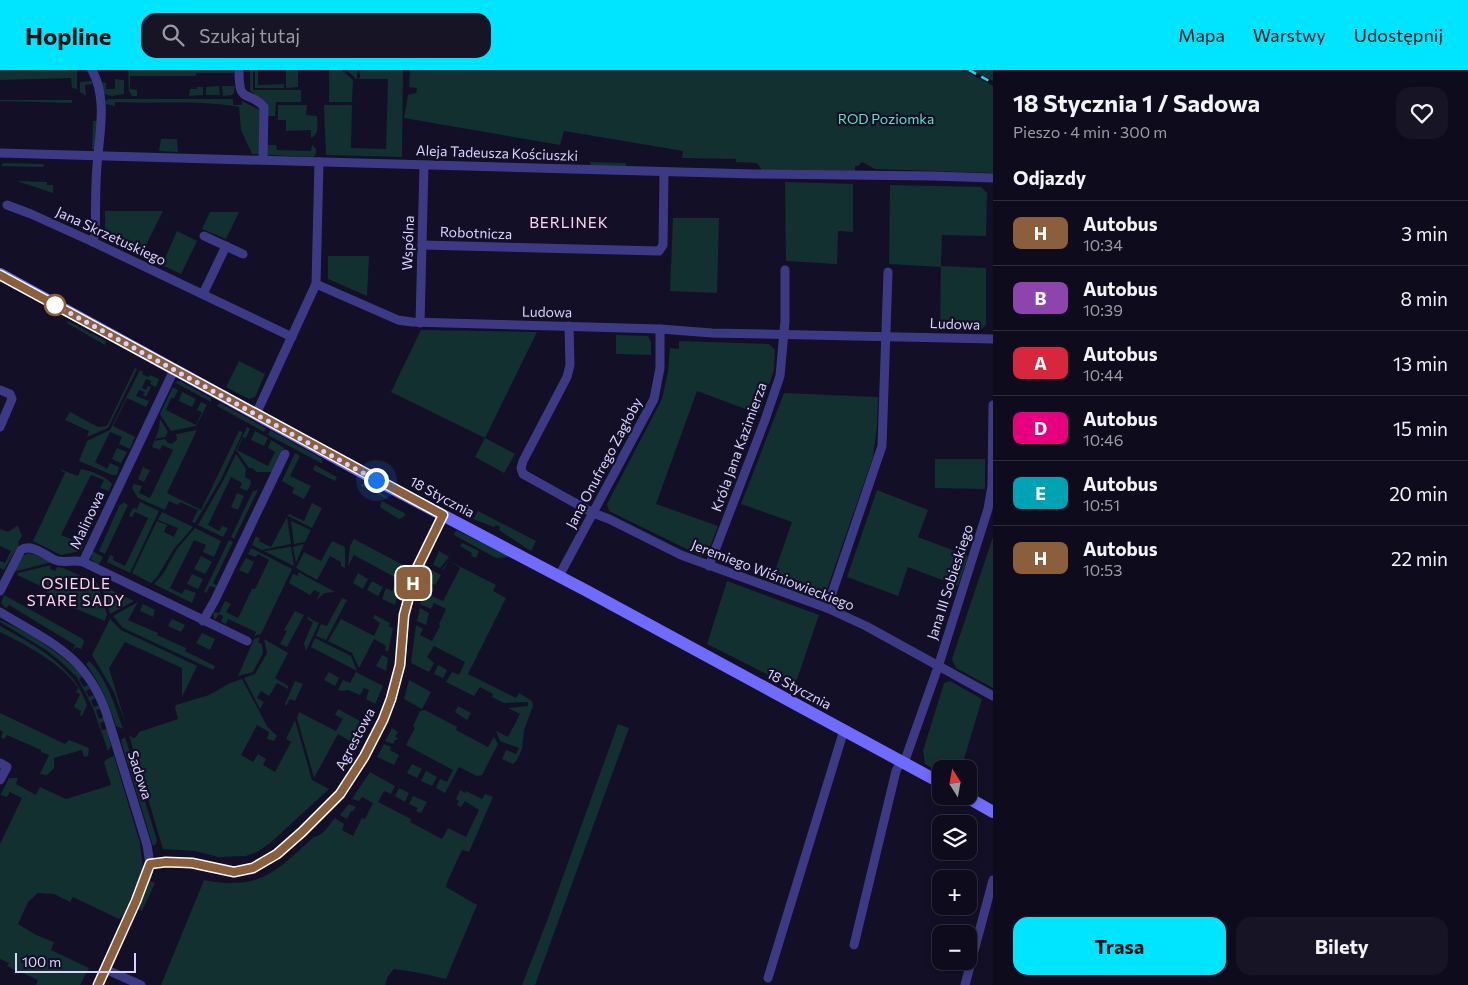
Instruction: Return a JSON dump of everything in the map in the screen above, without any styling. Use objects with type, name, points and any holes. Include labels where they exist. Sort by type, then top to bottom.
[{"type":"main road","name":"18 Stycznia","points":[[1,277],[932,778]]},
{"type":"main road","points":[[978,803],[993,812]]},
{"type":"street","points":[[92,70],[99,86],[101,98],[93,242]]},
{"type":"street","points":[[239,70],[239,85],[242,93],[264,107],[264,160]]},
{"type":"street","name":"Aleja Tadeusza Kościuszki","points":[[0,153],[664,172],[993,178]]},
{"type":"street","points":[[256,414],[316,284],[319,162]]},
{"type":"street","name":"Wspólna","points":[[420,323],[424,164]]},
{"type":"street","name":"Robotnicza","points":[[422,245],[659,251],[663,245],[664,172]]},
{"type":"street","name":"Jana Skrzetuskiego","points":[[7,204],[93,242],[292,337]]},
{"type":"street","points":[[204,236],[243,254]]},
{"type":"street","points":[[203,294],[226,246]]},
{"type":"street","points":[[784,334],[785,270]]},
{"type":"street","points":[[827,608],[882,446],[888,272]]},
{"type":"street","name":"Ludowa","points":[[316,284],[398,320],[420,323],[660,329],[712,333],[993,339]]},
{"type":"street","name":"Jeremiego Wiśniowieckiego","points":[[569,326],[570,366],[567,377],[523,461],[521,468],[526,476],[593,513],[681,555],[827,608],[866,626],[993,696]]},
{"type":"street","name":"Jana Onufrego Zagłoby","points":[[559,576],[654,399],[660,368],[660,329]]},
{"type":"street","name":"Króla Jana Kazimierza","points":[[710,566],[777,387],[782,361],[784,334]]},
{"type":"street","name":"Malinowa","points":[[174,370],[83,562],[247,641]]},
{"type":"street","points":[[0,390],[10,394],[12,399],[0,427]]},
{"type":"street","name":"Jana III Sobieskiego","points":[[902,762],[938,667],[988,509],[992,486],[993,405]]},
{"type":"street","points":[[203,621],[284,454]]},
{"type":"street","name":"Agrestowa","points":[[150,864],[166,862],[192,863],[234,872],[253,868],[277,854],[340,794],[364,757],[383,720],[391,699],[400,665],[404,615],[417,568],[443,515]]},
{"type":"street","points":[[0,591],[23,548],[33,549],[57,561],[66,562],[74,560],[83,562]]},
{"type":"street","name":"Sadowa","points":[[0,612],[66,653],[85,670],[103,704],[134,798],[147,845],[150,864]]},
{"type":"street","points":[[768,978],[844,730]]},
{"type":"street","points":[[854,945],[896,771],[902,762]]},
{"type":"street","points":[[0,763],[7,766],[0,780]]},
{"type":"street","points":[[98,985],[134,906],[150,864]]},
{"type":"street","points":[[965,985],[993,880]]},
{"type":"street","points":[[105,969],[141,985]]},
{"type":"green space","points":[[0,70],[77,70],[77,89],[72,88],[71,78],[0,80]]},
{"type":"green space","points":[[128,70],[234,70],[235,73],[196,73],[196,76],[130,76],[130,89],[137,90],[137,96],[132,96],[129,91]]},
{"type":"green space","points":[[250,70],[253,70],[253,90],[301,90],[301,102],[276,102],[275,116],[267,116],[266,102],[254,96],[255,94],[250,91]]},
{"type":"green space","points":[[255,70],[258,70],[258,85],[284,84],[284,88],[255,88]]},
{"type":"green space","points":[[286,70],[298,70],[298,87],[286,88]]},
{"type":"green space","points":[[329,70],[342,70],[353,80],[352,102],[329,102]]},
{"type":"green space","points":[[347,70],[357,70],[357,79],[356,79]]},
{"type":"green space","points":[[360,70],[403,70],[402,157],[326,155],[324,105],[352,105],[351,148],[386,149],[388,79],[357,79],[360,78]]},
{"type":"green space","name":"ROD Poziomka","points":[[410,70],[963,70],[993,86],[993,173],[875,169],[862,162],[855,166],[855,172],[762,170],[757,163],[736,162],[736,159],[682,158],[683,151],[564,131],[560,145],[404,118],[408,95],[416,93],[417,88],[409,87]]},
{"type":"green space","points":[[972,70],[993,70],[993,81]]},
{"type":"green space","points":[[115,79],[124,80],[124,94],[112,96],[104,94],[102,82],[106,83],[106,89],[115,89]]},
{"type":"green space","points":[[92,81],[92,84],[85,85],[86,96],[80,92],[80,82]]},
{"type":"green space","points":[[219,86],[220,95],[206,95],[206,87]]},
{"type":"green space","points":[[222,86],[235,86],[232,95],[223,96]]},
{"type":"green space","points":[[197,87],[203,87],[203,95],[189,96],[190,89],[197,89]]},
{"type":"green space","points":[[108,99],[233,99],[233,105],[242,105],[242,101],[260,110],[259,154],[252,154],[241,130],[239,107],[193,103],[115,102],[115,106],[105,104],[105,101]]},
{"type":"green space","points":[[72,100],[72,103],[0,101]]},
{"type":"green space","points":[[278,105],[307,105],[306,115],[317,116],[316,134],[311,138],[311,130],[286,131],[286,120],[278,120]]},
{"type":"green space","points":[[93,121],[97,121],[96,150],[92,149]]},
{"type":"green space","points":[[161,139],[177,139],[178,152],[159,151]]},
{"type":"green space","points":[[267,145],[276,145],[277,150],[311,151],[312,145],[316,149],[316,153],[314,157],[268,155],[266,154]]},
{"type":"green space","points":[[590,162],[626,163],[626,167],[591,166]]},
{"type":"green space","points":[[3,163],[44,164],[43,167],[1,166]]},
{"type":"green space","points":[[17,181],[47,182],[47,185],[53,185],[53,193]]},
{"type":"green space","points":[[785,182],[853,184],[853,232],[838,231],[837,264],[786,261]]},
{"type":"green space","points":[[890,185],[981,187],[987,193],[986,236],[942,235],[941,266],[986,268],[986,325],[979,331],[940,330],[941,267],[889,264]]},
{"type":"green space","points":[[105,211],[163,211],[141,255],[105,238]]},
{"type":"green space","points":[[210,212],[239,212],[226,239],[202,229]]},
{"type":"green space","points":[[673,218],[719,218],[717,293],[670,291]]},
{"type":"green space","points":[[177,231],[197,241],[181,274],[162,265]]},
{"type":"green space","points":[[328,256],[369,256],[367,296],[328,279]]},
{"type":"green space","points":[[68,321],[106,341],[105,345],[67,323]]},
{"type":"green space","points":[[421,330],[537,332],[485,438],[391,392]]},
{"type":"green space","points":[[616,335],[648,336],[651,342],[651,355],[616,354]]},
{"type":"green space","points":[[679,341],[769,344],[775,350],[774,370],[759,414],[697,391],[656,504],[718,526],[708,552],[701,556],[609,511],[607,504],[662,399],[668,372],[670,348],[679,349]]},
{"type":"green space","points":[[239,361],[265,374],[255,397],[249,399],[226,387]]},
{"type":"green space","points":[[135,368],[137,369],[108,428],[87,437],[89,431],[65,420],[70,412],[98,427],[107,426]]},
{"type":"green space","points":[[140,370],[143,372],[142,374],[148,377],[150,375],[159,379],[156,387],[150,384],[151,381],[146,379],[142,388],[146,390],[148,386],[151,387],[146,397],[143,395],[145,392],[139,390],[136,396],[149,401],[146,407],[127,398],[113,426],[135,437],[130,449],[119,444],[122,437],[110,432],[95,462],[107,469],[110,463],[119,467],[117,475],[112,475],[79,461],[87,441],[110,430]]},
{"type":"green space","points":[[180,381],[211,398],[211,402],[174,382]]},
{"type":"green space","points":[[173,387],[178,390],[174,398],[171,398],[166,410],[196,425],[202,412],[197,410],[201,402],[207,405],[196,426],[171,431],[160,414]]},
{"type":"green space","points":[[182,392],[196,399],[192,407],[179,401]]},
{"type":"green space","points":[[784,393],[878,397],[873,457],[825,595],[817,599],[771,582],[792,522],[741,504]]},
{"type":"green space","points":[[220,403],[266,428],[264,432],[217,406]]},
{"type":"green space","points":[[160,419],[168,432],[165,437],[155,439],[159,429]]},
{"type":"green space","points":[[247,427],[250,429],[246,438],[243,437],[237,450],[268,466],[275,452],[268,448],[271,440],[284,448],[272,472],[257,472],[249,468],[236,450]]},
{"type":"green space","points":[[197,430],[167,493],[201,510],[239,431],[243,432],[221,479],[195,523],[192,522],[198,510],[180,502],[178,505],[169,501],[165,510],[138,498],[132,488],[134,484],[142,486],[139,493],[150,498],[173,450],[162,445],[160,450],[152,447],[154,441],[165,439],[168,443],[172,444],[177,440],[176,434]]},
{"type":"green space","points":[[270,430],[321,458],[323,464],[268,435]]},
{"type":"green space","points":[[255,431],[268,438],[264,446],[251,440]]},
{"type":"green space","points":[[485,438],[515,454],[504,473],[475,457]]},
{"type":"green space","points":[[117,448],[127,452],[121,463],[112,459]]},
{"type":"green space","points":[[295,453],[300,456],[290,476],[311,486],[304,499],[292,493],[294,488],[282,481]]},
{"type":"green space","points":[[236,454],[246,469],[245,477],[250,480],[251,484],[247,491],[240,488],[242,483],[231,477],[208,525],[219,531],[222,526],[228,528],[223,537],[198,525]]},
{"type":"green space","points":[[935,459],[985,459],[985,489],[935,488]]},
{"type":"green space","points":[[315,465],[337,477],[335,481],[313,470]]},
{"type":"green space","points":[[143,467],[150,470],[144,482],[138,479]]},
{"type":"green space","points":[[59,469],[78,476],[81,469],[89,471],[102,476],[112,484],[109,491],[100,488],[104,480],[91,475],[61,535],[73,540],[75,536],[85,540],[81,551],[61,555],[33,541],[65,473]]},
{"type":"green space","points":[[367,483],[393,502],[360,485]]},
{"type":"green space","points":[[258,490],[234,539],[231,537],[253,491]]},
{"type":"green space","points":[[877,490],[928,510],[918,537],[968,556],[958,586],[908,567],[898,596],[847,577]]},
{"type":"green space","points":[[237,493],[244,496],[238,510],[231,507]]},
{"type":"green space","points":[[382,501],[406,514],[399,519],[381,508]]},
{"type":"green space","points":[[123,502],[128,505],[105,554],[99,551],[120,504],[122,505]]},
{"type":"green space","points":[[140,502],[159,511],[130,573],[107,562],[110,555],[114,557],[113,560],[125,566],[148,518],[135,512],[132,517],[129,516],[133,508],[137,509]]},
{"type":"green space","points":[[312,503],[322,508],[312,528],[288,516],[289,514],[304,521]]},
{"type":"green space","points":[[92,506],[99,510],[95,520],[85,515]]},
{"type":"green space","points":[[478,511],[536,541],[531,551],[499,530],[500,527],[496,525],[494,527],[473,519]]},
{"type":"green space","points":[[162,512],[193,527],[174,549],[157,577],[151,583],[132,573],[157,521],[167,525],[164,532],[174,537],[178,528],[158,520]]},
{"type":"green space","points":[[287,517],[291,544],[262,550],[252,545],[256,536],[260,539],[259,541],[271,547]]},
{"type":"green space","points":[[291,521],[311,530],[305,542],[294,544]]},
{"type":"green space","points":[[17,526],[22,536],[4,570],[0,568],[0,561],[5,563],[11,551],[0,546],[0,529],[8,532]]},
{"type":"green space","points":[[195,528],[221,541],[214,557],[203,552],[206,545],[194,540],[170,588],[182,594],[185,589],[196,593],[192,603],[154,584],[163,574],[177,549]]},
{"type":"green space","points":[[456,530],[508,557],[496,558],[454,535]]},
{"type":"green space","points":[[993,537],[993,688],[956,668],[952,659]]},
{"type":"green space","points":[[354,539],[405,566],[395,605],[382,599],[386,588],[392,591],[398,579],[354,555],[348,566],[350,546]]},
{"type":"green space","points":[[229,540],[233,542],[213,583],[217,586],[216,588],[210,586],[206,593],[204,592]]},
{"type":"green space","points":[[332,541],[345,547],[345,568],[341,566],[341,562],[330,556],[317,580],[296,568],[304,552],[321,561]]},
{"type":"green space","points":[[462,543],[479,551],[476,558],[471,556],[472,553],[460,546]]},
{"type":"green space","points":[[304,544],[296,563],[293,547]]},
{"type":"green space","points":[[290,547],[294,566],[264,551]]},
{"type":"green space","points":[[251,548],[292,569],[261,634],[254,636],[256,632],[228,619],[226,624],[221,622],[223,616],[219,614],[215,620],[213,615],[214,612],[219,613],[225,601],[231,604],[226,612],[238,618],[252,589],[255,589],[269,560],[258,554],[256,557],[248,554]]},
{"type":"green space","points":[[92,551],[103,557],[98,566],[91,559]]},
{"type":"green space","points":[[439,551],[449,557],[440,568],[433,565]]},
{"type":"green space","points":[[28,553],[52,562],[13,572],[23,556]]},
{"type":"green space","points":[[201,556],[212,562],[205,574],[194,569]]},
{"type":"green space","points":[[246,558],[254,562],[248,574],[239,570]]},
{"type":"green space","points":[[449,561],[496,585],[493,591],[506,598],[468,674],[516,698],[519,693],[532,701],[533,706],[524,730],[522,749],[513,764],[502,759],[506,750],[516,754],[519,748],[500,741],[496,731],[508,737],[520,714],[508,708],[528,706],[528,702],[504,703],[492,697],[493,694],[480,687],[474,696],[446,682],[452,672],[459,675],[465,662],[434,646],[427,657],[434,663],[429,672],[411,663],[416,625],[423,629],[420,635],[432,641],[446,609],[434,603],[431,609],[420,604],[425,584],[433,589],[430,595],[443,601],[460,568]]},
{"type":"green space","points":[[51,565],[50,569],[55,571],[57,567],[63,568],[97,583],[107,614],[105,621],[74,608],[75,606],[46,592],[47,589],[17,575],[18,573]]},
{"type":"green space","points":[[430,569],[441,575],[435,585],[426,581]]},
{"type":"green space","points":[[298,572],[335,592],[325,593],[316,600],[320,593],[314,590],[310,595],[289,583],[293,574],[298,576]]},
{"type":"green space","points":[[358,573],[368,579],[363,589],[353,583]]},
{"type":"green space","points":[[192,574],[203,579],[198,589],[187,584]]},
{"type":"green space","points":[[372,581],[383,587],[378,596],[367,590]]},
{"type":"green space","points":[[727,581],[819,615],[794,688],[707,644]]},
{"type":"green space","points":[[101,585],[134,601],[110,614]]},
{"type":"green space","points":[[4,595],[83,639],[84,642],[81,649],[76,647],[72,652],[75,645],[9,605],[6,608],[1,603]]},
{"type":"green space","points":[[342,598],[347,600],[326,640],[316,636],[321,624],[327,626]]},
{"type":"green space","points":[[138,602],[128,620],[186,648],[185,651],[215,666],[213,670],[123,628],[113,616]]},
{"type":"green space","points":[[143,604],[155,610],[153,617],[140,611]]},
{"type":"green space","points":[[420,608],[429,613],[426,625],[417,621]]},
{"type":"green space","points":[[295,611],[304,615],[287,647],[280,644],[287,631],[284,630]]},
{"type":"green space","points":[[310,615],[309,618],[319,623],[306,651],[304,643],[313,622],[307,619]]},
{"type":"green space","points":[[375,615],[390,623],[389,627],[393,628],[388,652],[385,650],[386,646],[374,639],[359,668],[352,653],[328,641],[341,619],[374,636],[380,623],[373,618]]},
{"type":"green space","points":[[110,619],[121,630],[197,666],[182,697],[182,668],[125,642],[109,668],[126,725],[114,692],[92,655]]},
{"type":"green space","points":[[172,619],[185,625],[181,632],[168,626]]},
{"type":"green space","points":[[0,620],[44,644],[65,659],[83,676],[79,679],[84,687],[88,685],[90,689],[86,691],[89,697],[93,695],[95,698],[91,701],[94,707],[99,705],[100,709],[96,710],[99,719],[104,717],[105,721],[100,723],[102,730],[107,729],[111,746],[108,751],[93,708],[77,677],[46,650],[0,622]]},
{"type":"green space","points":[[0,626],[27,641],[63,668],[73,679],[81,691],[87,705],[82,716],[80,715],[81,711],[74,707],[80,694],[76,692],[78,688],[72,679],[54,663],[0,632]]},
{"type":"green space","points":[[202,633],[215,639],[210,650],[196,643]]},
{"type":"green space","points":[[260,637],[258,642],[262,644],[263,653],[253,672],[238,676],[254,639]]},
{"type":"green space","points":[[315,638],[351,656],[357,671],[311,647]]},
{"type":"green space","points":[[264,639],[288,653],[275,678],[288,686],[288,689],[277,683],[269,696],[261,691],[257,698],[264,702],[260,709],[244,678],[255,674],[267,653]]},
{"type":"green space","points":[[382,655],[388,658],[386,671],[376,666]]},
{"type":"green space","points":[[89,661],[106,684],[123,729],[116,726],[104,694],[86,664]]},
{"type":"green space","points":[[438,665],[447,670],[443,678],[434,674]]},
{"type":"green space","points":[[329,672],[339,678],[335,686],[324,680]]},
{"type":"green space","points":[[356,672],[383,686],[375,704],[366,699],[369,690],[364,688],[360,695],[348,690],[338,690],[343,680],[350,683]]},
{"type":"green space","points":[[242,679],[267,726],[277,736],[274,741],[267,739],[269,732],[257,725],[241,755],[253,762],[258,754],[266,759],[263,765],[275,772],[291,742],[286,739],[295,720],[312,780],[329,789],[270,843],[257,852],[246,856],[218,857],[195,851],[163,849],[129,735],[133,738],[139,732],[178,719],[176,705],[209,695],[230,683]]},
{"type":"green space","points":[[409,680],[431,692],[422,709],[404,699]]},
{"type":"green space","points":[[295,681],[303,684],[295,701],[290,699],[286,706],[285,704]]},
{"type":"green space","points":[[950,681],[982,699],[964,760],[932,760],[932,768],[925,764],[923,751],[944,683]]},
{"type":"green space","points":[[458,706],[471,713],[467,720],[455,712]]},
{"type":"green space","points":[[338,709],[367,725],[353,749],[348,745],[350,741],[338,734],[314,778],[297,718],[299,712],[336,731],[343,719],[335,715]]},
{"type":"green space","points":[[425,710],[457,727],[456,730],[488,747],[494,737],[498,744],[482,775],[477,776],[459,767],[445,793],[436,788],[440,779],[447,782],[453,770],[406,745],[415,728],[413,726],[420,711]]},
{"type":"green space","points":[[0,713],[65,744],[69,740],[89,748],[88,756],[84,757],[82,750],[54,758],[54,768],[47,775],[40,774],[49,755],[7,735],[4,739],[1,737],[3,732],[0,730]]},
{"type":"green space","points":[[618,724],[629,728],[535,985],[522,985],[547,921]]},
{"type":"green space","points":[[392,728],[398,732],[395,737],[399,739],[395,740],[393,744],[385,741]]},
{"type":"green space","points":[[125,737],[157,840],[153,846],[121,740]]},
{"type":"green space","points":[[384,744],[391,747],[390,750],[399,755],[394,765],[377,757]]},
{"type":"green space","points":[[114,756],[140,843],[143,869],[124,915],[119,919],[73,897],[70,902],[54,894],[38,893],[28,902],[18,924],[36,935],[54,942],[51,950],[89,968],[80,985],[36,985],[38,980],[7,966],[9,963],[0,959],[0,844],[22,798],[10,792],[7,797],[1,794],[9,778],[18,778],[16,784],[36,795],[40,787],[66,799],[111,785],[104,762]]},
{"type":"green space","points":[[412,764],[422,769],[417,778],[407,773]]},
{"type":"green space","points":[[426,771],[437,777],[432,786],[421,781]]},
{"type":"green space","points":[[370,772],[395,786],[391,794],[384,791],[378,802],[411,819],[410,822],[442,839],[448,828],[466,837],[479,810],[465,801],[461,807],[457,805],[459,801],[456,799],[460,790],[482,799],[485,794],[493,797],[469,852],[462,850],[446,887],[477,905],[446,979],[394,969],[388,976],[385,985],[161,985],[204,880],[239,883],[265,876],[277,869],[314,837],[323,832],[335,818],[344,824],[342,830],[353,836],[362,818],[365,819],[373,803],[362,797],[359,801],[352,799]]},
{"type":"green space","points":[[399,788],[409,793],[405,802],[395,796]]},
{"type":"green space","points":[[413,796],[427,802],[421,813],[416,811],[418,808],[409,804]]},
{"type":"green space","points":[[349,804],[356,807],[351,811],[347,819],[340,815]]},
{"type":"green space","points":[[150,881],[155,883],[142,911],[138,909]]},
{"type":"railway","points":[[969,70],[993,83]]},
{"type":"bus line","name":"H","points":[[0,275],[443,515],[417,568],[404,615],[400,665],[391,699],[383,720],[364,757],[340,794],[277,854],[253,868],[234,872],[192,863],[166,862],[150,864],[136,901],[98,985]]},
{"type":"district","name":"BERLINEK","points":[[569,223]]},
{"type":"district","name":"OSIEDLE STARE SADY","points":[[76,592]]},
{"type":"route","points":[[55,305],[376,480]]}]
